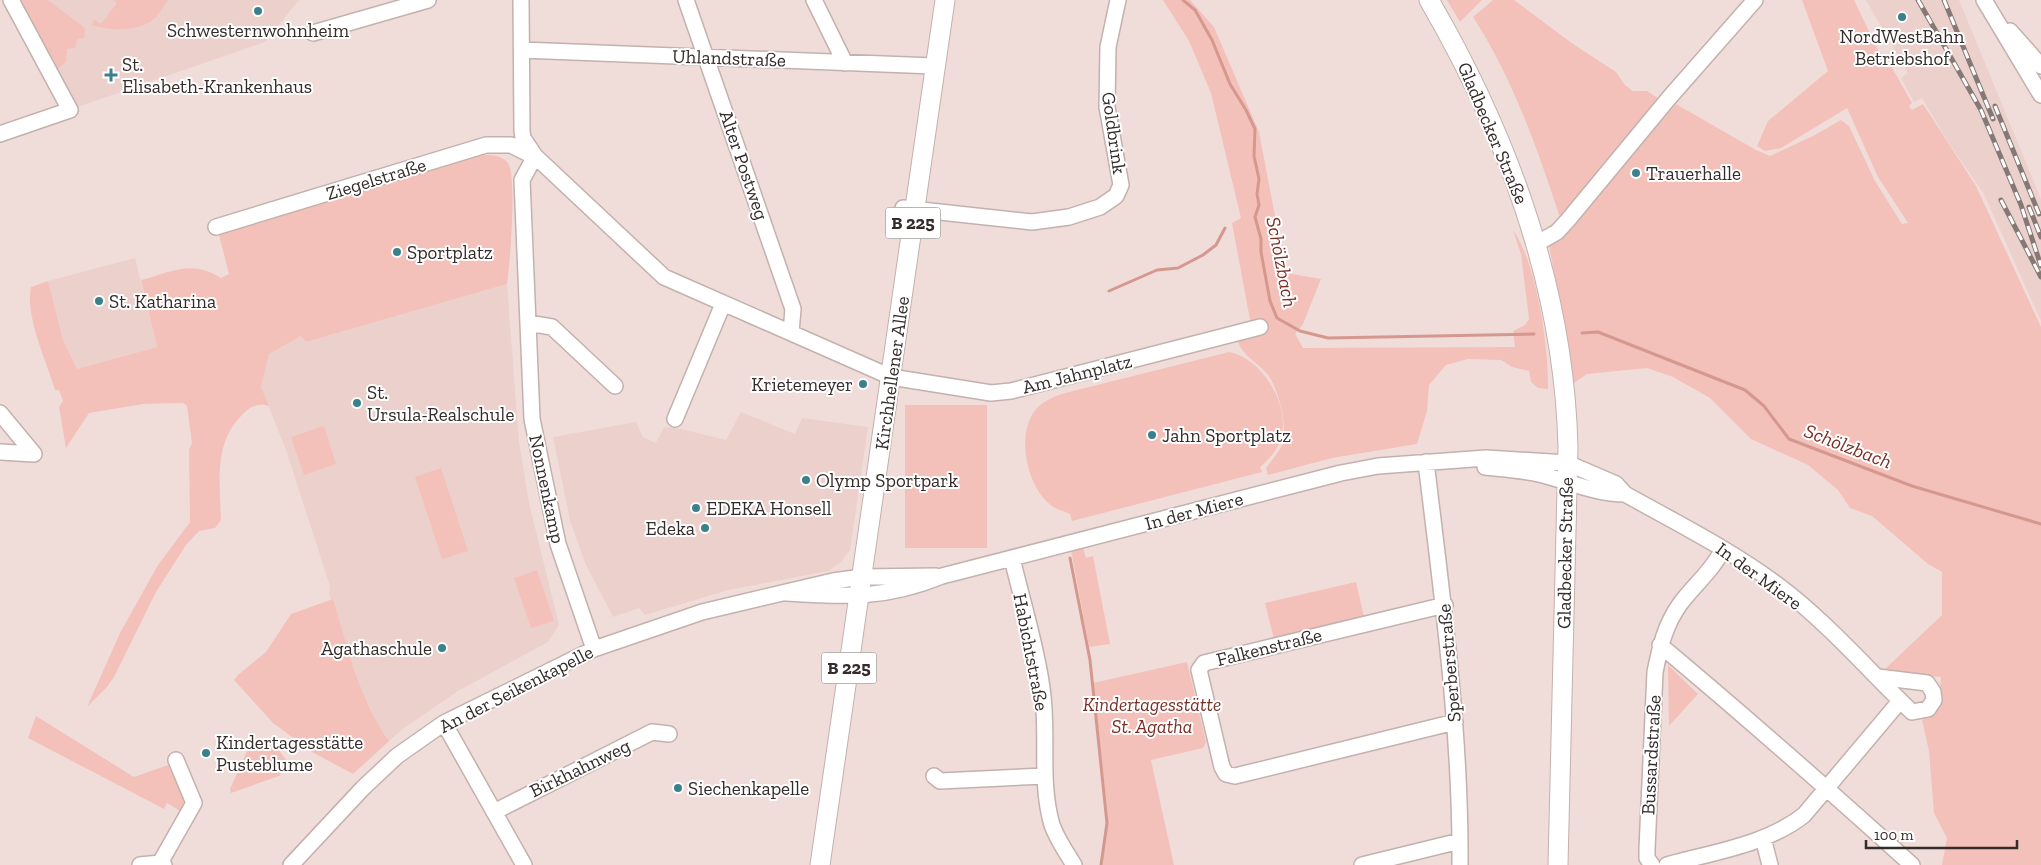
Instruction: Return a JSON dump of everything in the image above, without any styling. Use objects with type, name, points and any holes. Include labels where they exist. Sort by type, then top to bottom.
[{"type":"main road","name":"Kirchhellener Allee","points":[[820,865],[891,377],[909,209],[945,0]]},
{"type":"main road","name":"Gladbecker Straße","points":[[1429,0],[1488,109],[1514,174],[1536,244],[1557,341],[1568,422],[1558,865]]},
{"type":"street","points":[[0,134],[70,110],[11,0]]},
{"type":"street","points":[[313,33],[428,0]]},
{"type":"street","points":[[521,0],[522,131],[523,138],[535,156]]},
{"type":"street","name":"Alter Postweg","points":[[686,0],[793,309],[791,332]]},
{"type":"street","points":[[814,0],[845,63]]},
{"type":"street","name":"Goldbrink","points":[[909,209],[1032,222],[1069,217],[1100,207],[1116,196],[1121,185],[1107,107],[1108,47],[1118,0]]},
{"type":"street","points":[[1536,244],[1557,232],[1568,220],[1669,98],[1755,0]]},
{"type":"street","points":[[1986,4],[2041,66]]},
{"type":"street","points":[[1986,4],[2041,95]]},
{"type":"street","name":"Uhlandstraße","points":[[522,50],[934,66]]},
{"type":"street","name":"Ziegelstraße","points":[[216,227],[486,145],[511,145],[535,156]]},
{"type":"street","name":"Am Jahnplatz","points":[[535,156],[664,277],[891,377],[991,392],[1011,391],[1260,326]]},
{"type":"street","name":"Nonnenkamp","points":[[535,156],[522,180],[532,420],[558,544],[594,649]]},
{"type":"street","points":[[675,419],[723,304]]},
{"type":"street","points":[[528,323],[552,327],[615,386]]},
{"type":"street","points":[[0,413],[34,454],[0,452]]},
{"type":"street","name":"In der Miere","points":[[860,596],[887,594],[918,586],[942,576],[1341,473],[1426,462],[1449,462],[1486,458],[1567,463],[1616,484],[1625,494],[1676,520],[1780,586],[1878,677],[1912,712],[1928,709],[1934,700],[1933,692],[1927,683],[1878,677]]},
{"type":"street","name":"Sperberstraße","points":[[1426,462],[1445,605],[1455,722],[1460,865]]},
{"type":"street","name":"In der Miere","points":[[1449,462],[1532,473],[1614,494],[1625,494]]},
{"type":"street","name":"Bussardstraße","points":[[1652,865],[1647,858],[1647,839],[1655,672],[1660,645],[1676,611],[1718,559],[1723,549]]},
{"type":"street","name":"Habichtstraße","points":[[1012,558],[1042,688],[1046,732],[1044,776],[1053,826],[1074,865]]},
{"type":"street","name":"In der Miere","points":[[862,577],[942,576]]},
{"type":"street","name":"An der Seikenkapelle","points":[[291,865],[357,794],[397,756],[444,723],[594,649],[702,612],[833,581],[862,577]]},
{"type":"street","name":"An der Seikenkapelle","points":[[787,593],[860,596]]},
{"type":"street","name":"Falkenstraße","points":[[1445,605],[1204,663],[1199,670],[1222,767],[1226,774],[1234,776],[1455,722]]},
{"type":"street","points":[[1660,645],[1826,787],[1912,865]]},
{"type":"street","points":[[1667,865],[1763,838],[1788,827],[1804,815],[1900,701]]},
{"type":"street","points":[[444,723],[524,865]]},
{"type":"street","name":"Birkhahnweg","points":[[494,812],[652,732],[669,734]]},
{"type":"street","points":[[140,865],[162,864],[194,803],[176,760]]},
{"type":"street","points":[[934,776],[940,781],[1044,776]]},
{"type":"street","points":[[1763,838],[1770,865]]},
{"type":"street","points":[[1362,865],[1460,841]]},
{"type":"shaded area","name":"St. Elisabeth-Krankenhaus","points":[[14,0],[299,0],[265,42],[72,109]]},
{"type":"shaded area","points":[[1866,0],[1959,0],[2041,199],[2041,321],[1984,194],[1948,142],[1922,98],[1914,102],[1901,78],[1908,73]]},
{"type":"shaded area","name":"St. Katharina","points":[[135,258],[157,347],[77,369],[63,340],[48,281]]},
{"type":"shaded area","points":[[507,284],[519,442],[529,503],[559,625],[548,642],[458,691],[404,728],[389,741],[376,722],[363,696],[329,593],[330,586],[286,450],[261,387],[269,354],[301,336],[306,342]]},
{"type":"shaded area","points":[[741,412],[795,434],[802,418],[868,427],[850,550],[841,562],[829,571],[728,590],[645,615],[639,608],[613,617],[585,563],[570,520],[553,437],[636,422],[643,437],[656,443],[664,427],[681,429],[726,440]]},
{"type":"green space","points":[[17,0],[48,0],[85,28],[84,38],[77,39],[75,48],[67,49],[66,62],[55,71]]},
{"type":"green space","points":[[114,0],[168,0],[154,19],[140,26],[115,29],[92,25],[94,19],[101,24],[117,3]]},
{"type":"green space","points":[[1163,0],[1190,0],[1214,27],[1259,132],[1286,273],[1321,279],[1303,324],[1295,334],[1303,348],[1515,347],[1513,331],[1525,325],[1529,319],[1521,254],[1513,230],[1529,263],[1535,284],[1544,330],[1548,389],[1538,388],[1531,382],[1529,371],[1512,367],[1501,360],[1468,359],[1446,365],[1429,385],[1427,411],[1417,444],[1332,458],[1268,475],[1266,468],[1282,445],[1284,426],[1279,398],[1272,381],[1243,351],[1238,341],[1253,336],[1232,223],[1241,218],[1211,93],[1189,41]]},
{"type":"green space","points":[[1447,0],[1482,0],[1460,22]]},
{"type":"green space","points":[[1493,0],[1514,0],[1573,44],[1616,72],[1625,85],[1633,91],[1647,91],[1659,99],[1564,218],[1559,215],[1542,164],[1512,88],[1473,17]]},
{"type":"green space","points":[[1802,0],[1854,0],[1878,50],[1891,66],[1912,103],[1909,106],[1912,110],[1923,104],[1976,186],[2041,327],[2041,865],[1942,865],[1947,838],[1934,813],[1929,751],[1922,720],[1939,703],[1941,677],[1890,673],[1885,669],[1942,615],[1942,572],[1928,564],[1872,516],[1850,508],[1838,490],[1808,465],[1751,439],[1710,398],[1673,377],[1647,368],[1587,374],[1571,385],[1569,347],[1549,246],[1565,233],[1676,104],[1756,150],[1770,156],[1815,135],[1841,120],[1849,126],[1875,181],[1902,224],[1908,223],[1878,177],[1847,108],[1781,148],[1765,151],[1757,146],[1768,121],[1828,71]]},
{"type":"green space","points":[[479,155],[502,158],[508,163],[511,171],[512,221],[507,284],[306,342],[301,336],[269,354],[261,387],[269,406],[255,406],[244,413],[234,424],[223,450],[220,463],[221,520],[215,528],[199,531],[186,545],[156,592],[114,677],[87,707],[120,633],[158,565],[190,522],[189,450],[192,443],[187,406],[183,403],[143,404],[89,413],[66,448],[59,407],[63,401],[59,390],[55,390],[37,338],[31,311],[31,287],[48,281],[63,340],[77,369],[157,347],[141,280],[172,271],[191,268],[210,272],[221,278],[229,274],[219,235]]},
{"type":"green space","name":"Jahn Sportplatz","points":[[1229,352],[1242,357],[1254,365],[1265,376],[1279,403],[1283,418],[1282,432],[1278,446],[1270,458],[1260,467],[1262,472],[1072,521],[1070,514],[1054,507],[1044,498],[1031,477],[1025,439],[1031,417],[1038,407],[1052,398],[1069,392]]},
{"type":"green space","points":[[905,405],[987,405],[987,548],[905,548]]},
{"type":"green space","points":[[324,426],[336,464],[304,475],[291,437]]},
{"type":"green space","points":[[441,468],[468,551],[442,559],[415,477]]},
{"type":"green space","points":[[1083,547],[1086,558],[1093,556],[1110,644],[1089,647],[1071,550]]},
{"type":"green space","points":[[537,570],[554,621],[531,628],[514,578]]},
{"type":"green space","points":[[1356,582],[1364,617],[1274,639],[1265,603]]},
{"type":"green space","points":[[333,599],[362,691],[389,741],[353,774],[312,752],[273,723],[234,680],[266,652],[291,614]]},
{"type":"green space","name":"Kindertagesstätte St. Agatha","points":[[1187,662],[1206,742],[1203,748],[1151,760],[1174,865],[1102,865],[1108,818],[1093,683]]},
{"type":"green space","points":[[1668,665],[1698,694],[1669,726]]},
{"type":"green space","points":[[36,716],[134,777],[171,764],[190,805],[185,814],[167,803],[164,809],[28,738]]},
{"type":"green space","points":[[276,746],[289,764],[279,776],[231,793],[230,789],[247,751]]},
{"type":"waterway","name":"Schölzbach","points":[[1183,0],[1195,10],[1212,40],[1230,84],[1255,129],[1254,156],[1259,179],[1257,194],[1259,205],[1255,217],[1261,239],[1261,252],[1270,301],[1277,318],[1300,331],[1328,338],[1534,334]]},
{"type":"waterway","points":[[1109,291],[1157,270],[1178,268],[1203,255],[1216,245],[1225,228]]},
{"type":"waterway","name":"Schölzbach","points":[[1582,333],[1598,332],[1745,390],[1764,406],[1789,439],[1912,486],[2041,524]]},
{"type":"waterway","points":[[1070,558],[1090,660],[1107,823],[1101,865]]},
{"type":"railway","points":[[1918,0],[1981,110],[2021,205],[2041,266]]},
{"type":"railway","points":[[1944,0],[1993,119]]},
{"type":"railway","points":[[1995,106],[2039,214]]},
{"type":"railway","points":[[2001,200],[2041,277]]},
{"type":"railway","points":[[2029,207],[2041,237]]},
{"type":"place","name":"Schwesternwohnheim","points":[[258,11]]},
{"type":"place","name":"NordWestBahn Betriebshof","points":[[1902,17]]},
{"type":"place","name":"St. Elisabeth-Krankenhaus","points":[[111,75]]},
{"type":"place","name":"Trauerhalle","points":[[1636,173]]},
{"type":"place","name":"Sportplatz","points":[[397,252]]},
{"type":"place","name":"St. Katharina","points":[[99,301]]},
{"type":"place","name":"Krietemeyer","points":[[863,384]]},
{"type":"place","name":"St. Ursula-Realschule","points":[[357,403]]},
{"type":"place","name":"Jahn Sportplatz","points":[[1152,435]]},
{"type":"place","name":"Olymp Sportpark","points":[[806,480]]},
{"type":"place","name":"EDEKA Honsell","points":[[696,508]]},
{"type":"place","name":"Edeka","points":[[705,528]]},
{"type":"place","name":"Agathaschule","points":[[442,648]]},
{"type":"place","name":"Kindertagesstätte Pusteblume","points":[[206,753]]},
{"type":"place","name":"Siechenkapelle","points":[[678,788]]}]
